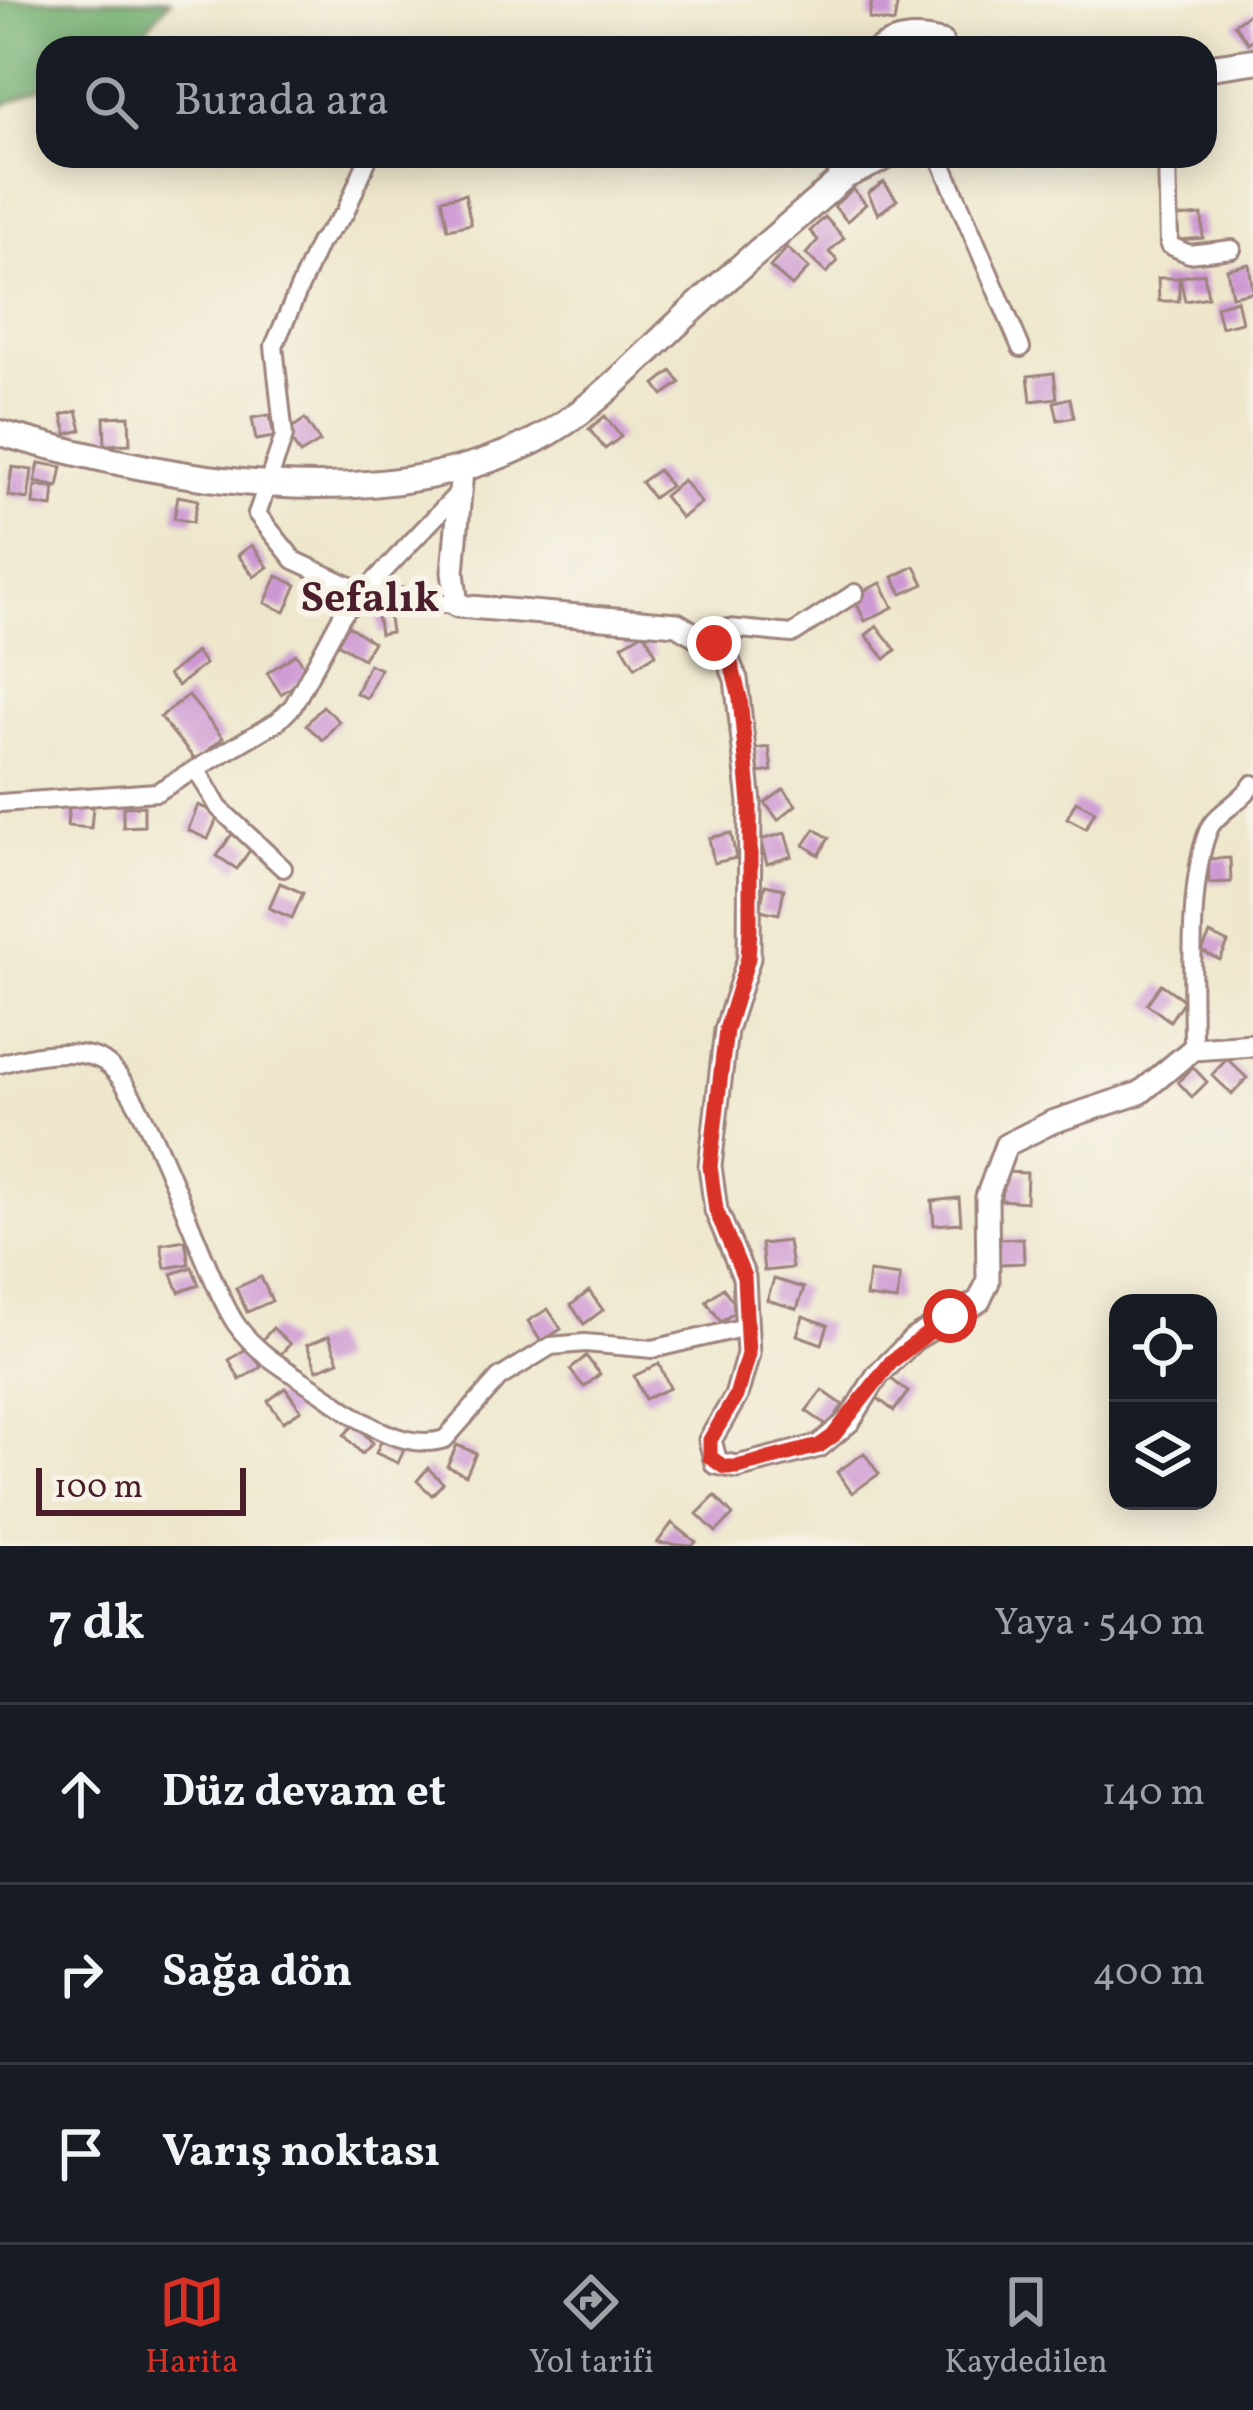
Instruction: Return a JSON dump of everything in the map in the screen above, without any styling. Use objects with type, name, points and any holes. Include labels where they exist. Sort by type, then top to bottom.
[{"type":"main road","points":[[1217,66],[1253,61]]},
{"type":"main road","points":[[0,433],[111,464],[202,480],[461,481],[537,439],[613,387],[845,176],[862,168]]},
{"type":"street","points":[[364,168],[344,213],[319,243],[274,346],[284,436],[264,482],[257,514],[294,560],[362,591],[457,607],[677,624],[714,643],[731,663],[740,698],[750,803],[750,929],[748,958],[726,1030],[710,1186],[744,1277],[744,1375],[709,1449],[724,1467],[819,1446],[849,1420],[878,1376],[914,1340],[979,1301],[988,1282],[987,1197],[1006,1145],[1052,1122],[1140,1093],[1192,1049],[1253,1045]]},
{"type":"street","points":[[944,168],[1022,348]]},
{"type":"street","points":[[1167,168],[1169,245],[1190,254],[1232,249]]},
{"type":"street","points":[[0,802],[136,796],[174,786],[293,706],[329,636],[362,591],[461,481]]},
{"type":"street","points":[[457,607],[461,481]]},
{"type":"street","points":[[714,643],[730,628],[792,634],[855,593]]},
{"type":"street","points":[[197,772],[219,808],[283,868]]},
{"type":"street","points":[[1192,1049],[1193,938],[1206,836],[1214,821],[1242,801],[1253,784]]},
{"type":"street","points":[[0,1064],[44,1054],[83,1055],[111,1066],[139,1103],[238,1326],[271,1360],[377,1430],[434,1443],[445,1439],[499,1378],[551,1346],[585,1342],[653,1349],[746,1327]]},
{"type":"green space","points":[[0,0],[171,0],[139,36],[36,36],[36,90],[0,107]]},
{"type":"building","points":[[872,0],[898,0],[894,23],[869,19]]},
{"type":"building","points":[[1253,11],[1253,39],[1248,43],[1234,24]]},
{"type":"building","points":[[884,182],[897,200],[878,214],[868,193]]},
{"type":"building","points":[[853,189],[866,204],[847,221],[834,206]]},
{"type":"building","points":[[465,194],[471,224],[448,229],[442,199]]},
{"type":"building","points":[[1202,215],[1203,238],[1179,240],[1177,217]]},
{"type":"building","points":[[825,217],[844,238],[829,252],[838,261],[826,273],[806,254],[818,240],[810,231]]},
{"type":"building","points":[[787,248],[809,268],[792,286],[770,267]]},
{"type":"building","points":[[1249,264],[1253,292],[1232,296],[1227,269]]},
{"type":"building","points":[[1204,273],[1208,297],[1185,301],[1180,277]]},
{"type":"building","points":[[1158,278],[1179,278],[1179,301],[1159,301]]},
{"type":"building","points":[[1237,300],[1242,322],[1221,327],[1216,306]]},
{"type":"building","points":[[672,371],[680,383],[663,395],[655,384]]},
{"type":"building","points":[[1054,373],[1057,398],[1031,401],[1028,376]]},
{"type":"building","points":[[1070,398],[1074,417],[1058,420],[1054,402]]},
{"type":"building","points":[[77,411],[82,430],[67,434],[62,415]]},
{"type":"building","points":[[270,415],[274,437],[256,440],[252,418]]},
{"type":"building","points":[[129,416],[130,444],[105,445],[104,417]]},
{"type":"building","points":[[605,416],[621,437],[605,449],[589,429]]},
{"type":"building","points":[[305,419],[320,442],[300,454],[286,432]]},
{"type":"building","points":[[39,463],[62,467],[58,487],[35,482]]},
{"type":"building","points":[[12,467],[32,470],[28,499],[8,496]]},
{"type":"building","points":[[658,470],[670,486],[653,498],[641,482]]},
{"type":"building","points":[[683,480],[701,503],[681,518],[664,496]]},
{"type":"building","points":[[35,486],[54,488],[52,507],[33,504]]},
{"type":"building","points":[[178,496],[198,500],[193,522],[174,518]]},
{"type":"building","points":[[252,545],[268,567],[254,577],[238,555]]},
{"type":"building","points":[[915,566],[924,584],[902,594],[893,577]]},
{"type":"building","points":[[277,576],[297,585],[285,612],[265,603]]},
{"type":"building","points":[[881,583],[893,607],[865,621],[853,596]]},
{"type":"building","points":[[388,612],[391,632],[380,634],[377,613]]},
{"type":"building","points":[[347,625],[373,642],[363,659],[336,642]]},
{"type":"building","points":[[877,626],[896,650],[885,659],[866,635]]},
{"type":"building","points":[[644,632],[656,654],[635,667],[622,645]]},
{"type":"building","points":[[196,652],[205,664],[178,686],[168,675]]},
{"type":"building","points":[[296,654],[310,675],[281,694],[267,673]]},
{"type":"building","points":[[369,664],[380,669],[367,698],[356,693]]},
{"type":"building","points":[[188,695],[223,738],[196,761],[160,717]]},
{"type":"building","points":[[323,706],[339,721],[323,740],[306,725]]},
{"type":"building","points":[[769,747],[772,771],[759,773],[756,749]]},
{"type":"building","points":[[784,789],[796,805],[778,820],[765,803]]},
{"type":"building","points":[[1076,801],[1095,811],[1086,828],[1067,818]]},
{"type":"building","points":[[69,805],[93,807],[91,828],[67,826]]},
{"type":"building","points":[[198,805],[219,814],[208,839],[188,830]]},
{"type":"building","points":[[144,806],[144,826],[123,827],[123,807]]},
{"type":"building","points":[[815,829],[829,838],[819,855],[804,845]]},
{"type":"building","points":[[731,833],[736,858],[714,863],[709,838]]},
{"type":"building","points":[[785,833],[792,856],[767,864],[760,840]]},
{"type":"building","points":[[232,834],[252,847],[237,869],[217,856]]},
{"type":"building","points":[[1230,858],[1231,882],[1209,883],[1208,859]]},
{"type":"building","points":[[280,883],[303,893],[292,918],[269,908]]},
{"type":"building","points":[[765,885],[784,889],[779,914],[760,910]]},
{"type":"building","points":[[1210,934],[1228,943],[1220,960],[1202,951]]},
{"type":"building","points":[[1161,984],[1184,1000],[1170,1021],[1147,1004]]},
{"type":"building","points":[[1227,1059],[1247,1078],[1232,1094],[1212,1075]]},
{"type":"building","points":[[1193,1067],[1207,1082],[1192,1097],[1178,1082]]},
{"type":"building","points":[[1003,1172],[1027,1173],[1026,1202],[1001,1200]]},
{"type":"building","points":[[959,1198],[961,1223],[934,1225],[932,1201]]},
{"type":"building","points":[[1023,1238],[1024,1263],[999,1264],[998,1239]]},
{"type":"building","points":[[185,1240],[189,1264],[165,1268],[161,1244]]},
{"type":"building","points":[[788,1241],[792,1268],[764,1271],[761,1244]]},
{"type":"building","points":[[192,1267],[199,1285],[179,1292],[172,1274]]},
{"type":"building","points":[[869,1272],[900,1276],[897,1301],[866,1297]]},
{"type":"building","points":[[261,1277],[272,1301],[247,1312],[236,1288]]},
{"type":"building","points":[[774,1279],[804,1288],[797,1309],[767,1300]]},
{"type":"building","points":[[723,1288],[739,1309],[721,1322],[706,1301]]},
{"type":"building","points":[[589,1291],[603,1310],[584,1324],[571,1305]]},
{"type":"building","points":[[548,1309],[561,1329],[541,1342],[528,1321]]},
{"type":"building","points":[[803,1316],[828,1325],[822,1344],[797,1335]]},
{"type":"building","points":[[273,1328],[290,1344],[279,1356],[262,1340]]},
{"type":"building","points":[[329,1336],[339,1361],[317,1370],[307,1345]]},
{"type":"building","points":[[249,1347],[261,1367],[240,1380],[229,1360]]},
{"type":"building","points":[[586,1356],[600,1374],[584,1387],[570,1370]]},
{"type":"building","points":[[659,1364],[670,1388],[645,1399],[634,1376]]},
{"type":"building","points":[[890,1378],[908,1392],[894,1411],[876,1397]]},
{"type":"building","points":[[285,1388],[301,1410],[283,1422],[268,1401]]},
{"type":"building","points":[[822,1390],[843,1405],[828,1426],[806,1411]]},
{"type":"building","points":[[355,1424],[373,1443],[362,1454],[344,1435]]},
{"type":"building","points":[[383,1437],[405,1446],[398,1463],[376,1453]]},
{"type":"building","points":[[457,1445],[476,1453],[466,1475],[447,1466]]},
{"type":"building","points":[[864,1453],[879,1474],[852,1493],[837,1472]]},
{"type":"building","points":[[428,1468],[443,1483],[432,1495],[417,1481]]},
{"type":"building","points":[[715,1496],[733,1515],[716,1532],[697,1514]]},
{"type":"building","points":[[672,1523],[696,1542],[692,1546],[657,1543]]},
{"type":"district","name":"Sefalık","points":[[370,596]]},
{"type":"route","points":[[714,643],[731,663],[740,698],[750,803],[750,929],[742,984],[726,1030],[710,1186],[744,1277],[748,1354],[736,1396],[710,1440],[710,1457],[724,1467],[737,1467],[819,1446],[849,1420],[892,1361],[950,1316]]}]
